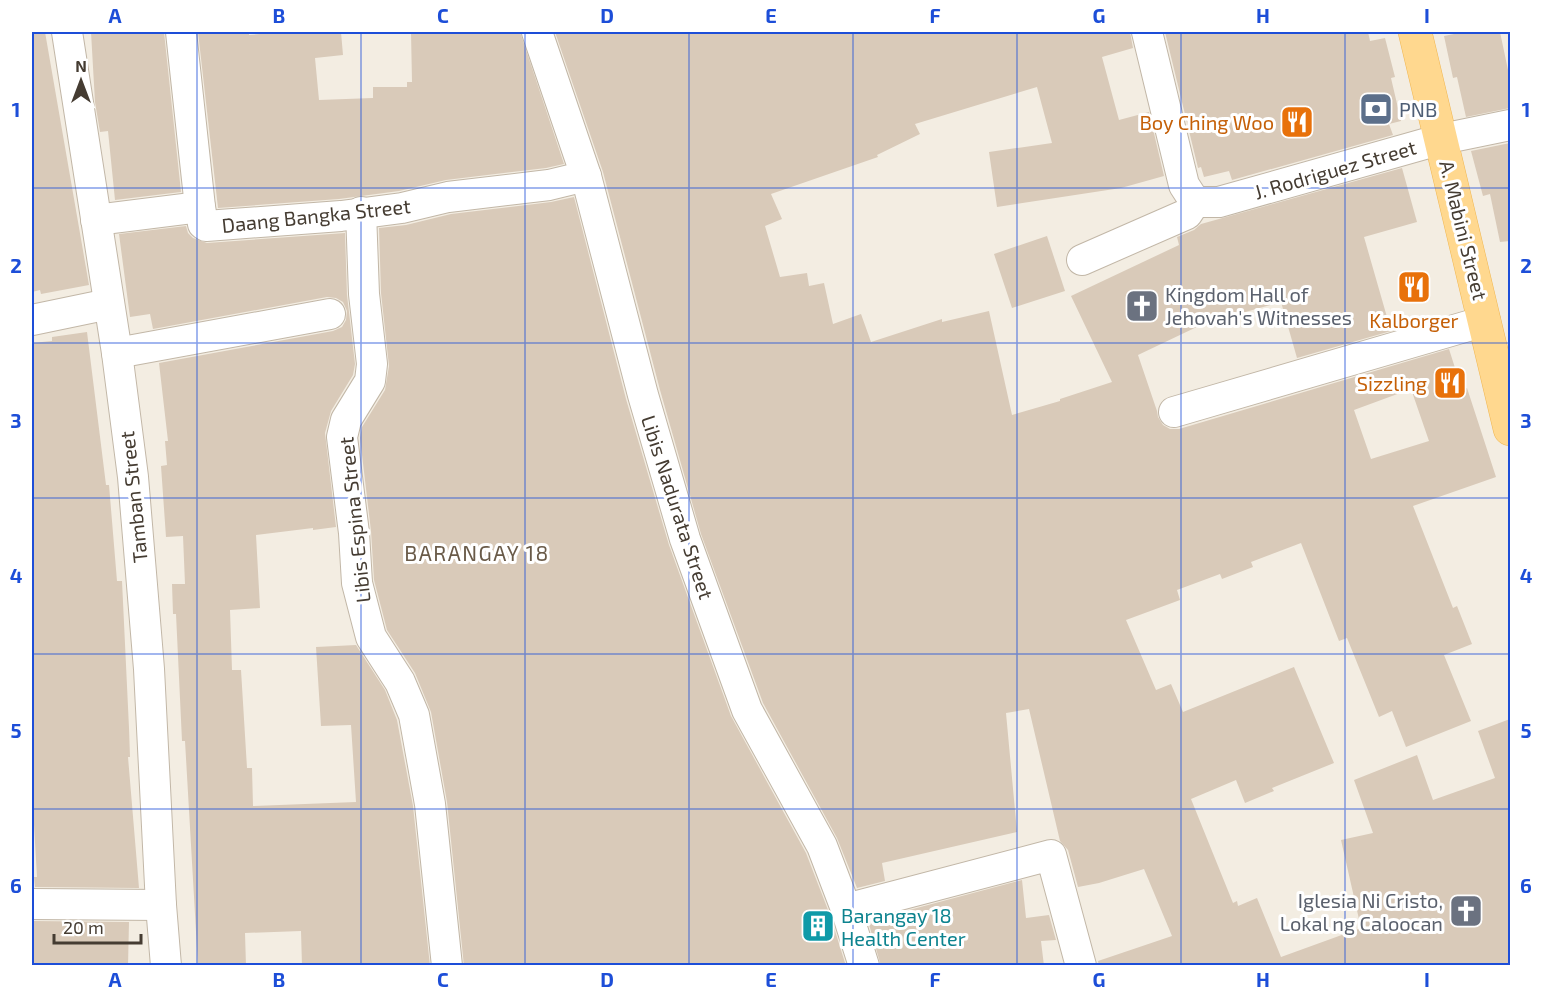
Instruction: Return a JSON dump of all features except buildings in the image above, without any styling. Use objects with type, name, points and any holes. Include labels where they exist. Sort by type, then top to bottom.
[{"type":"main road","name":"A. Mabini Street","points":[[1415,32],[1510,429]]},
{"type":"street","name":"Tamban Street","points":[[67,32],[111,217],[109,304],[131,351],[133,477],[149,669],[160,905],[166,966]]},
{"type":"street","points":[[181,32],[200,207]]},
{"type":"street","name":"Libis Nadurata Street","points":[[537,32],[586,176],[643,395],[685,539],[747,710],[822,846],[846,909],[864,966]]},
{"type":"street","points":[[1082,260],[1187,214],[1195,202],[1185,185],[1147,32]]},
{"type":"street","name":"J. Rodriguez Street","points":[[1195,202],[1219,202],[1442,139],[1510,125]]},
{"type":"street","name":"Daang Bangka Street","points":[[111,217],[200,207],[203,224],[206,226],[320,219],[402,208],[480,192],[549,185],[586,176]]},
{"type":"street","name":"Libis Espina Street","points":[[361,212],[364,294],[372,364],[370,381],[346,420],[342,437],[354,533],[357,583],[371,637],[400,682],[414,715],[430,804],[447,966]]},
{"type":"street","points":[[32,320],[109,304]]},
{"type":"street","points":[[131,351],[330,314]]},
{"type":"street","points":[[1174,412],[1485,321]]},
{"type":"street","points":[[846,909],[1051,855],[1081,966]]},
{"type":"street","points":[[32,896],[32,904],[160,905]]},
{"type":"place","name":"PNB","points":[[1376,109]]},
{"type":"place","name":"Boy Ching Woo","points":[[1297,122]]},
{"type":"place","name":"Kalborger","points":[[1414,287]]},
{"type":"place","name":"Kingdom Hall of Jehovah's Witnesses","points":[[1142,306]]},
{"type":"place","name":"Sizzling","points":[[1450,383]]},
{"type":"place","name":"Iglesia Ni Cristo, Lokal ng Caloocan","points":[[1466,911]]},
{"type":"place","name":"Barangay 18 Health Center","points":[[818,926]]},
{"type":"district","name":"BARANGAY 18","points":[[477,552]]}]
